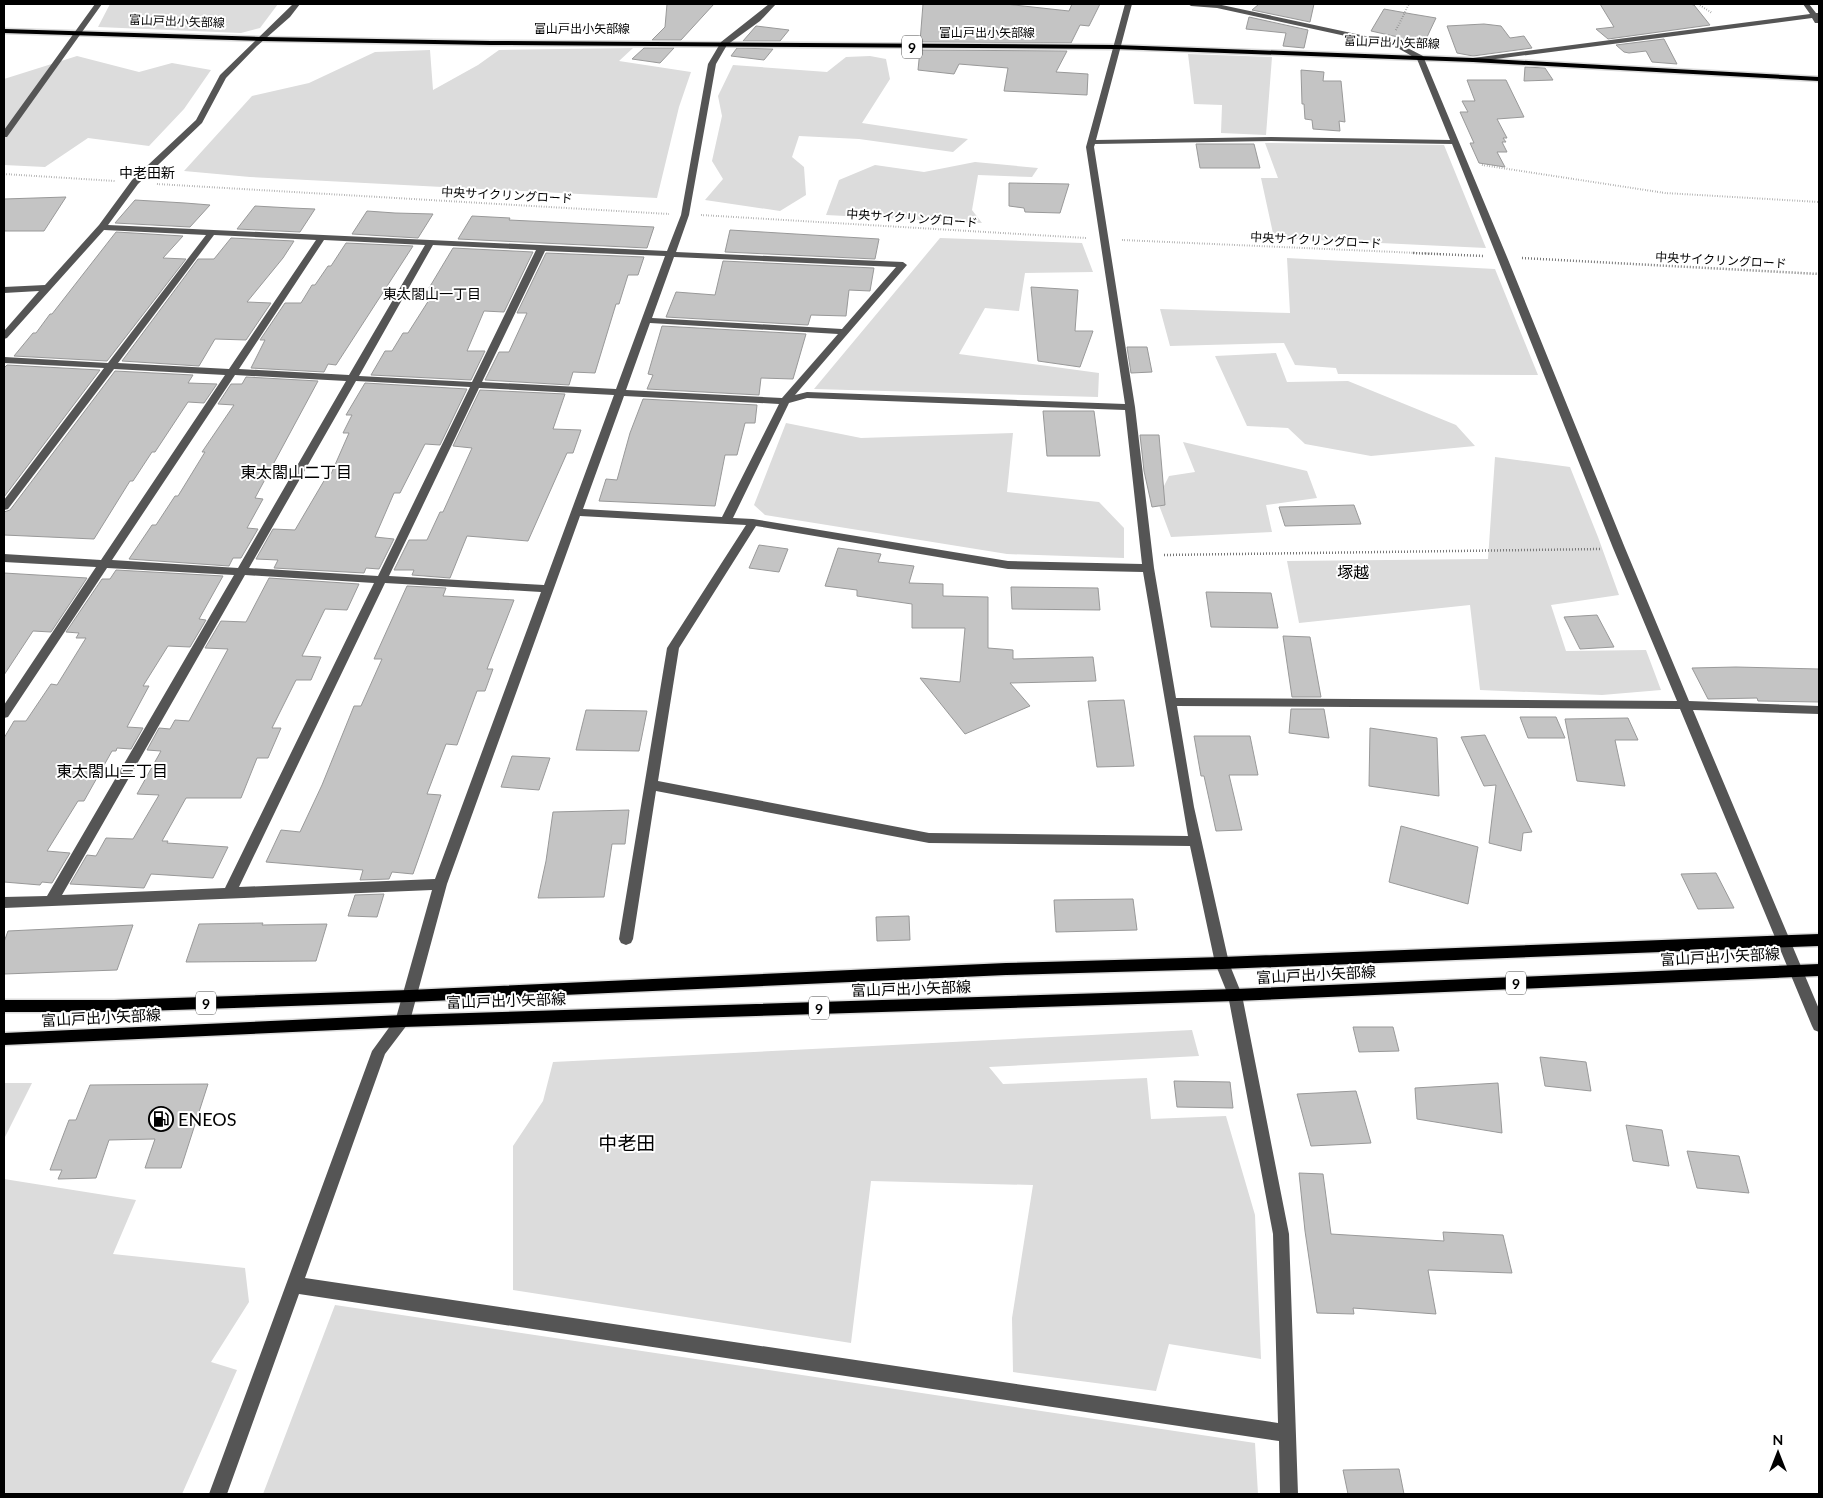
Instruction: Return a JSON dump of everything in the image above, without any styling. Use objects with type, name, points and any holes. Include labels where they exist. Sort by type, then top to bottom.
[{"type":"main road","name":"富山戸出小矢部線","points":[[4,31],[262,39],[491,43],[1116,48],[1473,60],[1819,79]]},
{"type":"main road","name":"富山戸出小矢部線","points":[[4,1006],[114,1006],[409,996],[1006,968],[1222,963],[1819,940]]},
{"type":"main road","name":"富山戸出小矢部線","points":[[4,1039],[403,1021],[1235,995],[1819,970]]},
{"type":"street","points":[[4,134],[98,4]]},
{"type":"street","points":[[4,336],[102,227],[135,182],[200,121],[222,77],[296,4]]},
{"type":"street","points":[[218,1494],[378,1051],[403,1021],[440,884],[686,214],[712,64],[724,44],[757,19],[773,4]]},
{"type":"street","points":[[1128,4],[1090,147],[1130,407],[1148,568],[1196,841],[1222,963],[1235,995],[1281,1234],[1289,1494]]},
{"type":"street","points":[[1191,4],[1217,6],[1398,45],[1420,58],[1503,257],[1619,548],[1819,1026]]},
{"type":"street","points":[[1806,4],[1817,15],[1819,23]]},
{"type":"street","points":[[1473,60],[1817,15]]},
{"type":"street","points":[[1092,142],[1271,139],[1455,142]]},
{"type":"street","points":[[102,227],[903,265],[785,401],[726,521]]},
{"type":"street","points":[[4,507],[212,232]]},
{"type":"street","points":[[4,714],[322,237]]},
{"type":"street","points":[[52,900],[431,242]]},
{"type":"street","points":[[230,892],[542,248]]},
{"type":"street","points":[[4,290],[47,288]]},
{"type":"street","points":[[647,320],[844,332]]},
{"type":"street","points":[[4,360],[785,401],[807,395],[1130,407]]},
{"type":"street","points":[[576,512],[753,522],[1008,565],[1148,568]]},
{"type":"street","points":[[626,939],[673,648],[753,522]]},
{"type":"street","points":[[4,558],[548,589]]},
{"type":"street","points":[[1172,702],[1686,705],[1819,710]]},
{"type":"street","points":[[651,785],[929,838],[1196,841]]},
{"type":"street","points":[[4,902],[440,884]]},
{"type":"street","points":[[295,1285],[1287,1433]]},
{"type":"path","points":[[1390,44],[1409,4]]},
{"type":"path","points":[[1463,162],[1665,193],[1819,202]]},
{"type":"path","name":"中央サイクリングロード","points":[[4,174],[1103,239],[1503,257],[1819,274]]},
{"type":"path","points":[[1146,555],[1619,548]]},
{"type":"shaded area","points":[[110,4],[278,4],[260,28],[241,33],[98,27]]},
{"type":"shaded area","points":[[633,48],[619,61],[691,72],[679,107],[657,198],[250,177],[184,171],[252,96],[309,83],[375,52],[430,50],[433,90],[478,65],[499,50]]},
{"type":"shaded area","points":[[1188,54],[1272,57],[1266,135],[1221,133],[1222,105],[1194,104]]},
{"type":"shaded area","points":[[77,56],[139,72],[172,63],[211,70],[184,109],[149,146],[88,138],[45,167],[4,165],[4,79]]},
{"type":"shaded area","points":[[870,56],[886,59],[890,79],[862,123],[968,139],[953,152],[859,139],[799,136],[792,157],[804,167],[806,195],[780,211],[705,200],[723,179],[712,161],[722,116],[718,96],[733,65],[827,72],[846,57]]},
{"type":"shaded area","points":[[1265,143],[1444,145],[1486,248],[1274,238],[1261,178],[1278,178]]},
{"type":"shaded area","points":[[975,162],[1038,168],[1032,177],[978,175],[972,210],[982,223],[826,215],[839,180],[875,165],[924,172]]},
{"type":"shaded area","points":[[940,238],[1082,243],[1093,272],[1025,273],[1019,311],[985,308],[959,354],[1099,373],[1098,397],[814,389]]},
{"type":"shaded area","points":[[1287,258],[1495,269],[1538,375],[1338,374],[1336,368],[1295,365],[1284,343],[1170,346],[1160,309],[1290,313]]},
{"type":"shaded area","points":[[1276,353],[1287,382],[1348,381],[1456,425],[1475,446],[1371,456],[1305,444],[1288,428],[1247,426],[1215,356]]},
{"type":"shaded area","points":[[786,423],[861,438],[1013,433],[1007,492],[1099,502],[1124,528],[1124,558],[1007,554],[765,515],[754,505]]},
{"type":"shaded area","points":[[1183,442],[1307,471],[1317,498],[1266,505],[1272,532],[1171,537],[1157,500],[1169,476],[1195,472]]},
{"type":"shaded area","points":[[1495,457],[1570,467],[1619,595],[1551,605],[1566,651],[1646,650],[1661,690],[1602,695],[1480,690],[1470,605],[1299,623],[1287,561],[1488,559]]},
{"type":"shaded area","points":[[1192,1030],[1199,1056],[989,1067],[1003,1084],[1147,1078],[1151,1119],[1226,1116],[1255,1215],[1261,1359],[1169,1344],[1156,1391],[1013,1372],[1012,1318],[1033,1185],[871,1181],[851,1343],[513,1290],[513,1146],[543,1101],[553,1062]]},
{"type":"shaded area","points":[[4,1083],[32,1083],[4,1139]]},
{"type":"shaded area","points":[[4,1179],[136,1200],[113,1254],[245,1268],[249,1302],[211,1362],[237,1370],[182,1494],[4,1494]]},
{"type":"shaded area","points":[[335,1305],[1255,1443],[1258,1494],[263,1494]]},
{"type":"building","points":[[667,4],[714,4],[681,40],[652,40],[665,27]]},
{"type":"building","points":[[923,4],[1005,4],[1069,11],[1072,4],[1100,4],[1089,26],[1080,25],[1071,43],[920,42]]},
{"type":"building","points":[[1259,4],[1314,4],[1310,22],[1252,10]]},
{"type":"building","points":[[1600,4],[1689,4],[1694,5],[1710,25],[1608,39],[1596,29],[1614,27]]},
{"type":"building","points":[[1384,9],[1436,18],[1427,37],[1424,37],[1419,45],[1396,40],[1398,37],[1371,31]]},
{"type":"building","points":[[1249,17],[1308,30],[1304,48],[1283,46],[1286,33],[1246,29]]},
{"type":"building","points":[[1484,24],[1501,26],[1510,38],[1524,36],[1532,48],[1473,56],[1457,53],[1447,26]]},
{"type":"building","points":[[756,26],[789,30],[780,41],[743,41]]},
{"type":"building","points":[[1664,39],[1677,64],[1652,62],[1646,51],[1624,52],[1616,45]]},
{"type":"building","points":[[644,48],[674,48],[660,63],[632,59]]},
{"type":"building","points":[[737,48],[773,49],[764,60],[731,56]]},
{"type":"building","points":[[920,50],[1067,51],[1056,72],[1088,74],[1087,95],[1004,91],[1008,68],[959,64],[954,74],[918,70]]},
{"type":"building","points":[[1525,67],[1545,68],[1553,80],[1524,81]]},
{"type":"building","points":[[1301,70],[1324,72],[1323,81],[1341,81],[1345,122],[1339,121],[1340,131],[1313,129],[1312,120],[1305,119],[1304,104],[1302,104]]},
{"type":"building","points":[[1467,80],[1506,80],[1524,117],[1497,119],[1507,138],[1503,138],[1506,142],[1502,142],[1507,152],[1497,152],[1505,167],[1479,163],[1470,143],[1474,143],[1460,112],[1468,112],[1462,101],[1475,101]]},
{"type":"building","points":[[1196,144],[1254,144],[1260,168],[1200,168]]},
{"type":"building","points":[[1009,183],[1069,184],[1060,213],[1025,212],[1024,208],[1009,206]]},
{"type":"building","points":[[66,197],[44,231],[4,231],[4,199]]},
{"type":"building","points":[[135,200],[210,205],[190,227],[115,223]]},
{"type":"building","points":[[255,206],[315,209],[300,232],[237,229]]},
{"type":"building","points":[[367,211],[433,214],[418,238],[352,234]]},
{"type":"building","points":[[472,216],[510,218],[509,220],[654,227],[647,248],[458,239]]},
{"type":"building","points":[[730,230],[879,239],[875,259],[725,252]]},
{"type":"building","points":[[116,232],[183,236],[163,258],[186,259],[107,361],[14,356],[52,314]]},
{"type":"building","points":[[231,238],[294,241],[283,258],[247,302],[271,303],[246,340],[215,339],[199,366],[122,361],[198,259],[214,259]]},
{"type":"building","points":[[346,243],[413,246],[336,365],[328,364],[324,372],[251,368],[265,340],[260,340],[285,303],[301,303],[312,285],[315,285],[328,266],[331,266]]},
{"type":"building","points":[[453,248],[533,252],[504,312],[484,311],[467,351],[485,351],[471,380],[371,375],[385,351],[392,351],[403,333],[408,333],[436,289],[429,288]]},
{"type":"building","points":[[546,253],[644,257],[638,275],[628,275],[619,304],[616,304],[595,373],[573,372],[569,385],[485,380],[499,352],[509,352],[527,313],[517,313]]},
{"type":"building","points":[[723,261],[874,268],[870,291],[849,290],[846,316],[811,315],[808,325],[666,317],[676,292],[715,295]]},
{"type":"building","points":[[1031,287],[1078,290],[1075,331],[1093,331],[1080,367],[1038,361]]},
{"type":"building","points":[[662,326],[806,334],[793,379],[761,378],[759,395],[647,389],[653,375],[648,374]]},
{"type":"building","points":[[1127,347],[1147,347],[1152,372],[1131,373]]},
{"type":"building","points":[[7,365],[100,370],[4,497],[4,368]]},
{"type":"building","points":[[115,371],[193,375],[188,383],[217,384],[204,403],[188,402],[155,452],[152,452],[133,481],[130,481],[94,539],[4,535],[4,512],[10,510]]},
{"type":"building","points":[[246,377],[318,381],[255,498],[263,499],[247,528],[258,529],[241,558],[233,558],[229,566],[129,559],[152,525],[156,525],[175,496],[178,496],[205,452],[202,452],[234,405],[218,404],[231,384],[242,384]]},
{"type":"building","points":[[365,383],[467,389],[440,445],[425,444],[400,493],[394,493],[375,537],[394,539],[379,569],[366,568],[364,573],[274,568],[278,560],[256,559],[273,529],[295,530],[328,474],[331,474],[349,433],[343,433],[352,415],[346,415]]},
{"type":"building","points":[[480,390],[565,394],[553,429],[581,430],[573,453],[567,453],[528,541],[467,536],[450,578],[412,575],[414,570],[394,570],[409,540],[427,540],[440,512],[443,512],[472,448],[453,446]]},
{"type":"building","points":[[643,399],[757,405],[755,423],[745,423],[737,455],[725,455],[715,506],[599,501],[606,479],[617,480],[630,433]]},
{"type":"building","points":[[1043,411],[1094,411],[1100,456],[1047,456]]},
{"type":"building","points":[[1140,435],[1159,435],[1165,505],[1152,507],[1144,471]]},
{"type":"building","points":[[1354,505],[1361,524],[1285,526],[1279,507]]},
{"type":"building","points":[[759,545],[788,549],[779,572],[749,568]]},
{"type":"building","points":[[838,548],[881,554],[878,562],[914,566],[909,583],[943,584],[943,596],[988,597],[988,648],[1013,650],[1013,659],[1093,657],[1096,681],[1010,683],[1030,706],[965,734],[920,678],[960,682],[965,628],[912,628],[912,604],[857,596],[857,590],[825,586]]},
{"type":"building","points":[[116,570],[223,576],[199,619],[206,620],[190,647],[168,646],[143,686],[149,686],[127,727],[143,728],[131,749],[117,748],[116,751],[112,751],[84,801],[78,801],[47,851],[70,853],[52,883],[42,882],[40,885],[4,882],[4,738],[14,721],[26,721],[51,684],[57,685],[86,638],[76,638],[79,633],[66,632],[102,579],[110,579]]},
{"type":"building","points":[[4,573],[87,578],[51,632],[33,631],[4,675]]},
{"type":"building","points":[[269,578],[359,584],[347,610],[325,609],[302,656],[321,657],[311,680],[296,680],[272,728],[281,728],[268,758],[257,758],[241,798],[186,798],[162,841],[168,841],[167,843],[228,847],[213,878],[151,874],[144,888],[70,884],[87,855],[96,856],[106,838],[133,839],[159,795],[137,794],[161,751],[147,750],[159,728],[170,729],[175,720],[189,721],[228,649],[205,648],[221,621],[246,622]]},
{"type":"building","points":[[407,586],[446,588],[443,596],[514,600],[487,669],[493,669],[485,691],[477,691],[457,745],[446,744],[427,794],[441,795],[413,874],[392,872],[389,879],[360,880],[363,870],[266,862],[281,830],[300,832],[322,785],[354,706],[361,706],[382,659],[374,659]]},
{"type":"building","points":[[1011,587],[1098,588],[1100,610],[1012,609]]},
{"type":"building","points":[[1206,592],[1271,593],[1278,628],[1211,627]]},
{"type":"building","points":[[1597,615],[1614,647],[1580,649],[1564,617]]},
{"type":"building","points":[[1283,636],[1310,637],[1321,697],[1292,697]]},
{"type":"building","points":[[1692,668],[1819,669],[1819,702],[1758,701],[1757,698],[1708,699]]},
{"type":"building","points":[[1124,700],[1134,766],[1097,767],[1088,701]]},
{"type":"building","points":[[1291,709],[1324,709],[1329,738],[1289,733]]},
{"type":"building","points":[[586,710],[647,711],[639,751],[576,750]]},
{"type":"building","points":[[1520,717],[1556,717],[1565,738],[1528,738]]},
{"type":"building","points":[[1628,718],[1638,740],[1615,740],[1625,786],[1577,781],[1565,719]]},
{"type":"building","points":[[1370,728],[1437,738],[1439,796],[1369,786]]},
{"type":"building","points":[[1485,735],[1532,832],[1523,833],[1521,851],[1489,843],[1496,785],[1484,786],[1461,737]]},
{"type":"building","points":[[1194,736],[1250,736],[1258,775],[1229,775],[1242,830],[1216,831],[1204,776],[1201,776]]},
{"type":"building","points":[[512,756],[550,758],[539,790],[501,787]]},
{"type":"building","points":[[629,810],[625,844],[612,844],[604,897],[538,898],[546,861],[553,812]]},
{"type":"building","points":[[1401,826],[1478,847],[1468,904],[1389,882]]},
{"type":"building","points":[[1716,873],[1734,908],[1698,909],[1681,874]]},
{"type":"building","points":[[384,894],[377,917],[348,916],[355,895]]},
{"type":"building","points":[[1133,899],[1137,930],[1056,932],[1054,900]]},
{"type":"building","points":[[909,916],[910,940],[877,941],[876,917]]},
{"type":"building","points":[[263,923],[262,925],[327,924],[316,961],[186,962],[199,924]]},
{"type":"building","points":[[133,925],[117,970],[4,974],[4,942],[8,931]]},
{"type":"building","points":[[1353,1027],[1393,1027],[1399,1051],[1359,1052]]},
{"type":"building","points":[[1540,1057],[1586,1062],[1591,1091],[1545,1086]]},
{"type":"building","points":[[1174,1081],[1230,1082],[1233,1108],[1177,1107]]},
{"type":"building","points":[[1498,1083],[1502,1133],[1417,1119],[1415,1088]]},
{"type":"building","points":[[208,1084],[181,1168],[145,1168],[155,1139],[109,1140],[96,1178],[58,1179],[62,1170],[50,1170],[69,1120],[76,1120],[90,1085]]},
{"type":"building","points":[[1356,1091],[1371,1143],[1311,1146],[1297,1094]]},
{"type":"building","points":[[1626,1125],[1662,1130],[1669,1166],[1633,1161]]},
{"type":"building","points":[[1687,1151],[1739,1156],[1749,1193],[1697,1188]]},
{"type":"building","points":[[1299,1173],[1323,1174],[1331,1234],[1444,1241],[1443,1232],[1503,1235],[1512,1273],[1428,1270],[1436,1314],[1353,1308],[1354,1314],[1317,1313]]},
{"type":"building","points":[[1399,1469],[1404,1494],[1348,1494],[1343,1470]]},
{"type":"place","name":"ENEOS","points":[[161,1119]]},
{"type":"district","name":"中老田新","points":[[147,172]]},
{"type":"district","name":"東太閤山一丁目","points":[[432,293]]},
{"type":"district","name":"東太閤山二丁目","points":[[296,471]]},
{"type":"district","name":"塚越","points":[[1353,571]]},
{"type":"district","name":"東太閤山三丁目","points":[[112,770]]},
{"type":"district","name":"中老田","points":[[627,1142]]}]
